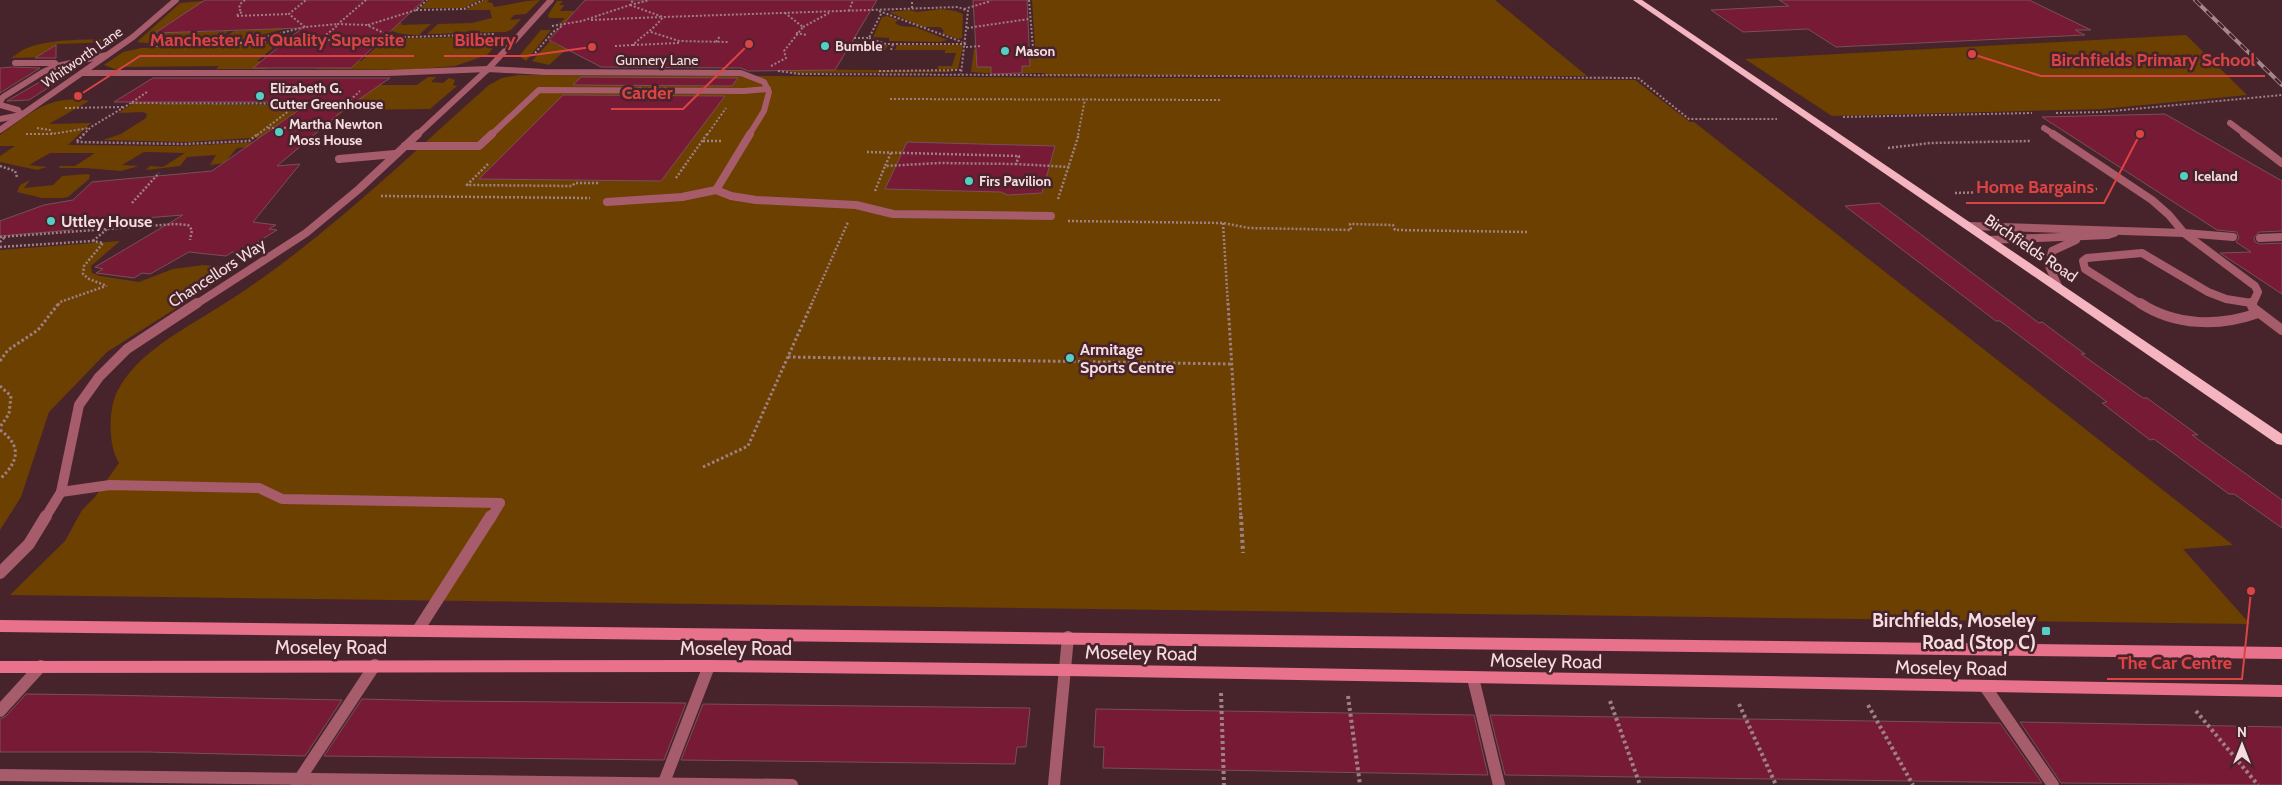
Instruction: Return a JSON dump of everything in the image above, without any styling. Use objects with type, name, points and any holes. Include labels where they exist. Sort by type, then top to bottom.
[{"type":"highway","name":"Birchfields Road","points":[[1637,0],[2058,286],[2282,441]]},
{"type":"main road","name":"Moseley Road","points":[[0,626],[1068,637],[2282,653]]},
{"type":"main road","name":"Moseley Road","points":[[0,667],[709,666],[1065,670],[1986,688],[2177,688],[2282,691]]},
{"type":"street","name":"Whitworth Lane","points":[[0,130],[118,47],[176,0]]},
{"type":"street","name":"Chancellors Way","points":[[0,573],[29,544],[61,492],[79,406],[99,377],[127,349],[306,233],[352,196],[488,69],[551,0]]},
{"type":"street","points":[[0,119],[21,115],[18,110],[0,103],[3,97],[43,72],[57,66],[107,54]]},
{"type":"street","points":[[15,63],[55,62],[57,66]]},
{"type":"street","name":"Gunnery Lane","points":[[82,73],[441,73],[488,69],[544,72],[741,73],[764,82],[768,89]]},
{"type":"street","points":[[405,146],[479,146],[539,90],[744,91],[768,89],[769,92],[764,111],[716,190]]},
{"type":"street","points":[[2230,123],[2282,163]]},
{"type":"street","points":[[2044,128],[2111,171],[2113,175],[2175,219],[2184,233],[2255,286],[2258,292],[2251,303]]},
{"type":"street","points":[[339,159],[396,154]]},
{"type":"street","points":[[607,202],[682,197],[716,190],[732,196],[756,200],[856,205],[892,214],[1051,216]]},
{"type":"street","points":[[1969,226],[2101,228],[2120,231],[2233,237]]},
{"type":"street","points":[[1989,240],[2108,235],[2120,231]]},
{"type":"street","points":[[2058,286],[2049,266],[2052,251],[2086,236]]},
{"type":"street","points":[[2260,238],[2282,238]]},
{"type":"street","points":[[2258,313],[2247,317],[2203,323],[2175,320],[2152,311],[2085,269],[2083,261],[2087,258],[2142,252],[2208,292],[2226,299],[2251,303],[2258,313],[2282,330]]},
{"type":"street","points":[[61,492],[110,485],[259,488],[282,499],[500,503],[418,630]]},
{"type":"street","points":[[1054,785],[1068,637]]},
{"type":"street","points":[[298,782],[375,665]]},
{"type":"street","points":[[0,710],[41,666]]},
{"type":"street","points":[[664,784],[709,666]]},
{"type":"street","points":[[1473,678],[1499,785]]},
{"type":"street","points":[[1986,688],[2053,785]]},
{"type":"street","points":[[0,775],[298,782],[792,785]]},
{"type":"path","points":[[245,0],[240,4],[239,8],[242,12],[236,16],[289,14],[306,1]]},
{"type":"path","points":[[320,40],[366,0]]},
{"type":"path","points":[[416,10],[428,0]]},
{"type":"path","points":[[243,42],[305,27],[338,24],[367,25],[416,10],[464,9],[483,0]]},
{"type":"path","points":[[630,6],[634,0]]},
{"type":"path","points":[[526,28],[563,26],[649,0]]},
{"type":"path","points":[[849,11],[854,0]]},
{"type":"path","points":[[1029,0],[1029,19],[1033,48]]},
{"type":"path","points":[[963,9],[991,1]]},
{"type":"path","points":[[912,2],[912,8]]},
{"type":"path","points":[[630,6],[663,17]]},
{"type":"path","points":[[587,20],[958,7],[968,11],[966,45],[961,74]]},
{"type":"path","points":[[775,13],[776,8]]},
{"type":"path","points":[[876,10],[966,45]]},
{"type":"path","points":[[831,11],[796,33],[784,51],[786,58],[765,69],[800,74],[1638,78],[1689,119],[2035,113]]},
{"type":"path","points":[[869,38],[882,12]]},
{"type":"path","points":[[785,13],[803,27]]},
{"type":"path","points":[[289,14],[305,27]]},
{"type":"path","points":[[633,45],[644,34],[651,32],[663,17]]},
{"type":"path","points":[[967,28],[1029,19]]},
{"type":"path","points":[[367,25],[393,37]]},
{"type":"path","points":[[522,70],[553,32],[563,26]]},
{"type":"path","points":[[651,32],[662,39],[682,42],[728,42]]},
{"type":"path","points":[[796,33],[807,35]]},
{"type":"path","points":[[715,42],[720,36]]},
{"type":"path","points":[[118,47],[393,37],[518,37]]},
{"type":"path","points":[[854,38],[869,38],[886,44],[982,46]]},
{"type":"path","points":[[615,46],[668,45],[682,42]]},
{"type":"path","points":[[891,50],[893,44]]},
{"type":"path","points":[[619,50],[624,45]]},
{"type":"path","points":[[879,71],[961,70]]},
{"type":"path","points":[[671,184],[733,99],[744,91]]},
{"type":"path","points":[[2054,113],[2102,112],[2282,95]]},
{"type":"path","points":[[890,99],[1220,100]]},
{"type":"path","points":[[1084,99],[1082,117],[1070,167],[1051,216],[1073,222],[1224,223],[1249,228],[1351,230],[1350,224],[1393,225],[1395,230],[1527,232]]},
{"type":"path","points":[[131,103],[91,127],[76,142],[184,144],[250,141],[298,104]]},
{"type":"path","points":[[59,108],[124,107]]},
{"type":"path","points":[[52,134],[50,130],[40,127],[25,130],[27,135],[52,134],[91,127]]},
{"type":"path","points":[[267,128],[319,127]]},
{"type":"path","points":[[1880,149],[1930,143],[2062,140]]},
{"type":"path","points":[[868,152],[1019,156],[1016,164]]},
{"type":"path","points":[[702,467],[748,446],[856,205],[874,195],[891,153]]},
{"type":"path","points":[[939,163],[941,154]]},
{"type":"path","points":[[885,166],[939,163],[1070,167]]},
{"type":"path","points":[[488,164],[467,185],[572,186],[575,183],[604,183]]},
{"type":"path","points":[[0,166],[15,171],[18,175],[17,177]]},
{"type":"path","points":[[132,203],[159,173]]},
{"type":"path","points":[[1947,194],[1974,191],[2133,188]]},
{"type":"path","points":[[352,196],[610,198],[607,202]]},
{"type":"path","points":[[1224,223],[1243,553]]},
{"type":"path","points":[[0,237],[188,225],[192,230],[190,240]]},
{"type":"path","points":[[92,241],[108,229]]},
{"type":"path","points":[[0,242],[6,237]]},
{"type":"path","points":[[0,247],[92,241],[103,243],[84,266],[83,274],[89,280],[107,286],[60,302],[38,330],[8,350],[0,361]]},
{"type":"path","points":[[788,357],[1232,364]]},
{"type":"path","points":[[0,386],[11,396],[9,414],[0,428],[12,440],[16,451],[14,463],[0,479]]},
{"type":"path","points":[[1220,673],[1224,785]]},
{"type":"path","points":[[1345,676],[1360,785]]},
{"type":"path","points":[[1603,681],[1640,785]]},
{"type":"path","points":[[1730,683],[1776,785]]},
{"type":"path","points":[[1857,685],[1912,785]]},
{"type":"path","points":[[2177,688],[2258,785]]},
{"type":"shaded area","points":[[429,0],[480,0],[463,8],[420,8]]},
{"type":"shaded area","points":[[485,0],[489,0],[487,2],[492,3],[494,7],[540,0],[526,14],[514,15],[510,20],[521,19],[512,29],[506,32],[427,34],[438,24],[472,23],[492,18],[490,10],[465,10]]},
{"type":"shaded area","points":[[1032,0],[1495,0],[1587,76],[1045,75],[1044,73],[1001,74],[971,72],[974,49],[981,49],[991,67],[1022,73],[1022,66],[1029,66],[1029,48],[1035,48]]},
{"type":"shaded area","points":[[203,1],[194,32],[229,31],[214,41],[155,44],[137,42],[180,3]]},
{"type":"shaded area","points":[[557,1],[563,1],[559,5],[564,5],[560,11],[591,11],[558,25],[565,18],[549,18],[548,15]]},
{"type":"shaded area","points":[[941,9],[963,14],[962,38],[958,39],[942,33],[944,31],[940,27],[923,27],[889,12],[909,10],[917,12]]},
{"type":"shaded area","points":[[887,16],[898,20],[895,23],[900,26],[915,27],[948,40],[939,42],[889,41],[889,38],[873,37],[882,17]]},
{"type":"shaded area","points":[[390,22],[402,23],[401,25],[431,24],[419,35],[414,35],[395,32],[380,26]]},
{"type":"shaded area","points":[[293,27],[245,39],[218,41],[234,31]]},
{"type":"shaded area","points":[[541,30],[551,30],[526,61],[519,56]]},
{"type":"shaded area","points":[[2186,35],[2247,95],[2102,109],[1832,116],[1745,59]]},
{"type":"shaded area","points":[[502,37],[487,55],[455,66],[407,70],[315,69],[332,62],[361,61],[385,39]]},
{"type":"shaded area","points":[[71,40],[118,40],[101,52],[97,52],[111,42],[58,44],[44,53],[57,53],[50,57],[11,58],[25,49],[48,43]]},
{"type":"shaded area","points":[[550,41],[557,45],[571,45],[549,65],[532,61]]},
{"type":"shaded area","points":[[853,41],[888,45],[885,50],[847,50]]},
{"type":"shaded area","points":[[279,43],[257,61],[278,61],[267,69],[216,69],[219,66],[122,67],[117,70],[104,65],[123,52],[141,48]]},
{"type":"shaded area","points":[[897,45],[963,46],[958,69],[938,69],[938,66],[952,66],[956,53],[945,53],[945,50],[895,50]]},
{"type":"shaded area","points":[[783,69],[956,71],[793,73]]},
{"type":"shaded area","name":"Armitage Sports Centre","points":[[518,75],[1635,80],[1690,122],[1694,122],[2233,545],[2183,549],[2250,624],[10,595],[65,541],[82,510],[95,497],[119,463],[115,456],[111,437],[112,406],[118,390],[135,366],[169,338],[243,291],[306,245],[360,201],[489,85],[502,78]]},
{"type":"shaded area","points":[[428,77],[436,77],[431,82],[443,83],[449,78],[455,80],[453,85],[457,86],[430,109],[345,110],[293,153],[281,159],[288,144],[237,148],[227,160],[239,161],[210,165],[216,155],[187,157],[180,166],[146,170],[150,166],[163,167],[185,153],[144,152],[122,165],[139,166],[121,171],[59,168],[60,166],[75,166],[95,153],[50,153],[29,165],[47,167],[37,170],[0,162],[0,156],[15,146],[0,146],[0,135],[41,107],[63,100],[89,101],[49,124],[91,123],[68,145],[182,146],[300,140],[251,138],[187,142],[103,140],[121,134],[146,118],[147,114],[143,112],[118,113],[134,103],[347,106],[371,85],[417,85]]},
{"type":"shaded area","points":[[90,175],[89,179],[68,197],[42,198],[17,192],[20,185],[30,180],[24,188],[53,185],[62,176]]},
{"type":"shaded area","points":[[120,241],[91,266],[92,273],[139,282],[173,269],[204,265],[236,268],[107,352],[49,412],[21,497],[0,530],[0,250]]},
{"type":"building","points":[[205,0],[424,0],[351,68],[253,68],[302,28],[155,33]]},
{"type":"building","points":[[585,0],[877,0],[835,70],[748,71],[741,68],[601,67],[549,40]]},
{"type":"building","points":[[973,0],[1027,0],[1030,66],[1022,66],[1022,73],[991,74],[991,67],[977,67]]},
{"type":"building","points":[[1779,0],[2029,0],[2091,30],[2075,30],[2085,35],[1836,47],[1808,29],[1743,32],[1711,10],[1789,6]]},
{"type":"building","points":[[56,45],[56,58],[35,58]]},
{"type":"building","points":[[0,68],[40,68],[0,93]]},
{"type":"building","points":[[57,72],[57,82],[29,100],[7,101]]},
{"type":"building","points":[[581,77],[738,78],[732,86],[573,85]]},
{"type":"building","points":[[153,78],[390,78],[342,111],[277,166],[300,164],[253,222],[276,225],[269,229],[277,230],[240,253],[232,252],[226,256],[189,252],[150,274],[142,273],[134,278],[96,273],[103,269],[95,267],[183,215],[81,223],[71,230],[0,236],[0,221],[44,205],[73,200],[92,182],[212,171],[310,102],[114,102]]},
{"type":"building","points":[[563,95],[725,96],[661,181],[479,179]]},
{"type":"building","points":[[2165,114],[2282,181],[2282,231],[2259,232],[2254,238],[2255,242],[2260,244],[2282,243],[2282,294],[2220,253],[2251,252],[2236,242],[2239,238],[2237,232],[2217,230],[2042,117]]},
{"type":"building","points":[[907,142],[1055,146],[1042,193],[1008,195],[1001,192],[885,189]]},
{"type":"building","points":[[1879,203],[2039,323],[2042,322],[2085,354],[2081,354],[2198,435],[2192,435],[2282,500],[2282,528],[2234,494],[2229,494],[2154,439],[2150,440],[2102,403],[2107,402],[2000,321],[1996,321],[1845,206]]},
{"type":"building","points":[[26,694],[342,700],[305,756],[147,752],[0,752],[0,719],[6,716]]},
{"type":"building","points":[[362,699],[686,703],[664,760],[324,756]]},
{"type":"building","points":[[703,704],[1030,708],[1026,747],[1017,747],[1015,764],[681,760]]},
{"type":"building","points":[[1096,709],[1474,715],[1488,775],[1103,768],[1104,747],[1094,747]]},
{"type":"building","points":[[1490,715],[2000,723],[2042,783],[1505,775]]},
{"type":"building","points":[[2020,722],[2282,727],[2282,785],[2061,783]]},
{"type":"railway","points":[[2195,0],[2282,85]]},
{"type":"place","name":"Carder","points":[[749,44]]},
{"type":"place","name":"Bumble","points":[[825,46]]},
{"type":"place","name":"Bilberry","points":[[592,47]]},
{"type":"place","name":"Mason","points":[[1005,51]]},
{"type":"place","name":"Birchfields Primary School","points":[[1972,54]]},
{"type":"place","name":"Manchester Air Quality Supersite","points":[[78,96]]},
{"type":"place","name":"Elizabeth G. Cutter Greenhouse","points":[[260,96]]},
{"type":"place","name":"Martha Newton Moss House","points":[[279,132]]},
{"type":"place","name":"Home Bargains","points":[[2140,134]]},
{"type":"place","name":"Iceland","points":[[2184,176]]},
{"type":"place","name":"Firs Pavilion","points":[[969,181]]},
{"type":"place","name":"Uttley House","points":[[51,221]]},
{"type":"place","name":"Armitage Sports Centre","points":[[1070,358]]},
{"type":"place","name":"The Car Centre","points":[[2251,591]]},
{"type":"place","name":"Birchfields, Moseley Road (Stop C)","points":[[2046,631]]}]
